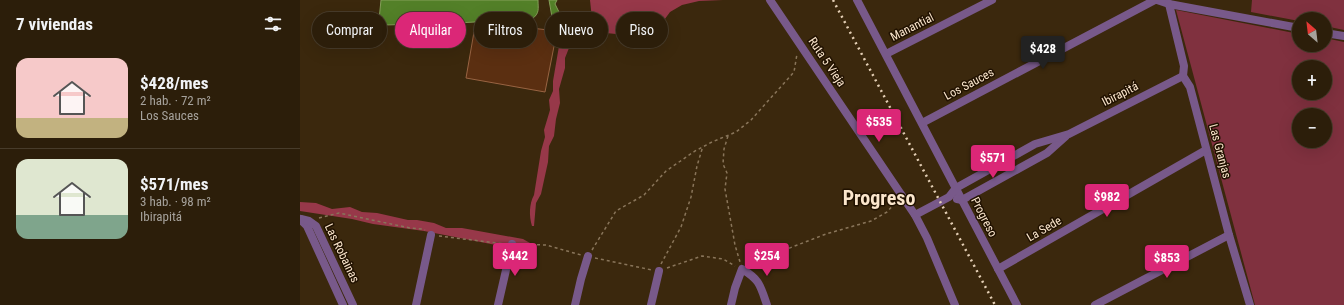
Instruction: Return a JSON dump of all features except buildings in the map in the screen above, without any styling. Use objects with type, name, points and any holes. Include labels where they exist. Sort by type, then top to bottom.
[{"type":"street","name":"Ruta 5 Vieja","points":[[770,0],[915,215],[927,238],[954,305]]},
{"type":"street","name":"Progreso","points":[[857,0],[1016,305]]},
{"type":"street","name":"Manantial","points":[[886,54],[992,0]]},
{"type":"street","points":[[1156,0],[1169,4],[1292,27]]},
{"type":"street","name":"Los Sauces","points":[[922,123],[1156,0]]},
{"type":"street","name":"Las Granjas","points":[[1169,4],[1184,66],[1183,76],[1190,87],[1229,235],[1250,305]]},
{"type":"street","points":[[1332,34],[1344,36]]},
{"type":"street","name":"Ibirapitá","points":[[915,215],[949,197],[956,188],[1035,144],[1069,134],[1183,76]]},
{"type":"street","name":"Ibirapitá","points":[[962,200],[1047,153],[1069,134]]},
{"type":"street","name":"La Sede","points":[[998,269],[1206,150]]},
{"type":"street","points":[[949,197],[962,200]]},
{"type":"street","name":"Las Robainas","points":[[304,219],[316,226],[353,305]]},
{"type":"street","name":"Las Robainas","points":[[304,219],[343,305]]},
{"type":"street","points":[[416,305],[431,235]]},
{"type":"street","points":[[1096,305],[1229,235]]},
{"type":"street","points":[[498,305],[512,244]]},
{"type":"street","points":[[575,305],[588,256]]},
{"type":"street","points":[[731,305],[735,288],[742,270],[754,276],[760,284],[767,305]]},
{"type":"street","points":[[651,305],[658,271]]},
{"type":"path","points":[[588,256],[616,211],[644,195],[666,171],[703,146],[736,132],[751,120],[794,72],[797,56],[796,37]]},
{"type":"path","points":[[729,135],[724,149],[723,164],[727,173],[725,190],[735,245],[742,270]]},
{"type":"path","points":[[658,271],[681,227],[691,197],[697,166],[703,146]]},
{"type":"path","points":[[742,270],[800,244],[871,220],[886,212],[902,196]]},
{"type":"path","points":[[304,219],[339,214],[410,228],[423,229],[431,235],[495,244],[546,245],[588,256],[658,271],[702,256],[723,259],[742,270]]},
{"type":"shaded area","points":[[381,0],[538,0],[537,13],[474,12],[474,22],[466,22],[466,12],[395,12],[395,25],[387,25],[387,12],[380,12]]},
{"type":"shaded area","points":[[549,0],[557,0],[555,4],[559,12],[551,12]]},
{"type":"shaded area","points":[[590,0],[723,0],[699,1],[682,5],[668,15],[668,12],[616,12],[616,34],[608,33],[608,12],[591,12]]},
{"type":"shaded area","points":[[1252,0],[1344,0],[1344,30],[1332,27],[1332,12],[1292,12],[1292,20],[1251,12]]},
{"type":"shaded area","points":[[1176,10],[1292,33],[1292,52],[1332,52],[1332,39],[1344,42],[1344,305],[1255,305]]},
{"type":"shaded area","points":[[559,48],[569,48],[565,58],[565,68],[559,89],[560,103],[554,136],[549,146],[548,162],[541,194],[536,203],[534,226],[532,226],[530,206],[534,195],[541,151],[545,137],[544,130],[550,110],[549,100],[553,91],[553,81]]},
{"type":"shaded area","points":[[300,202],[316,203],[332,209],[350,207],[362,212],[377,213],[408,220],[434,223],[446,228],[462,228],[523,239],[530,243],[529,248],[496,245],[424,231],[373,224],[352,219],[300,211]]},
{"type":"railway","points":[[833,0],[995,305]]},
{"type":"district","name":"Progreso","points":[[879,198]]}]
